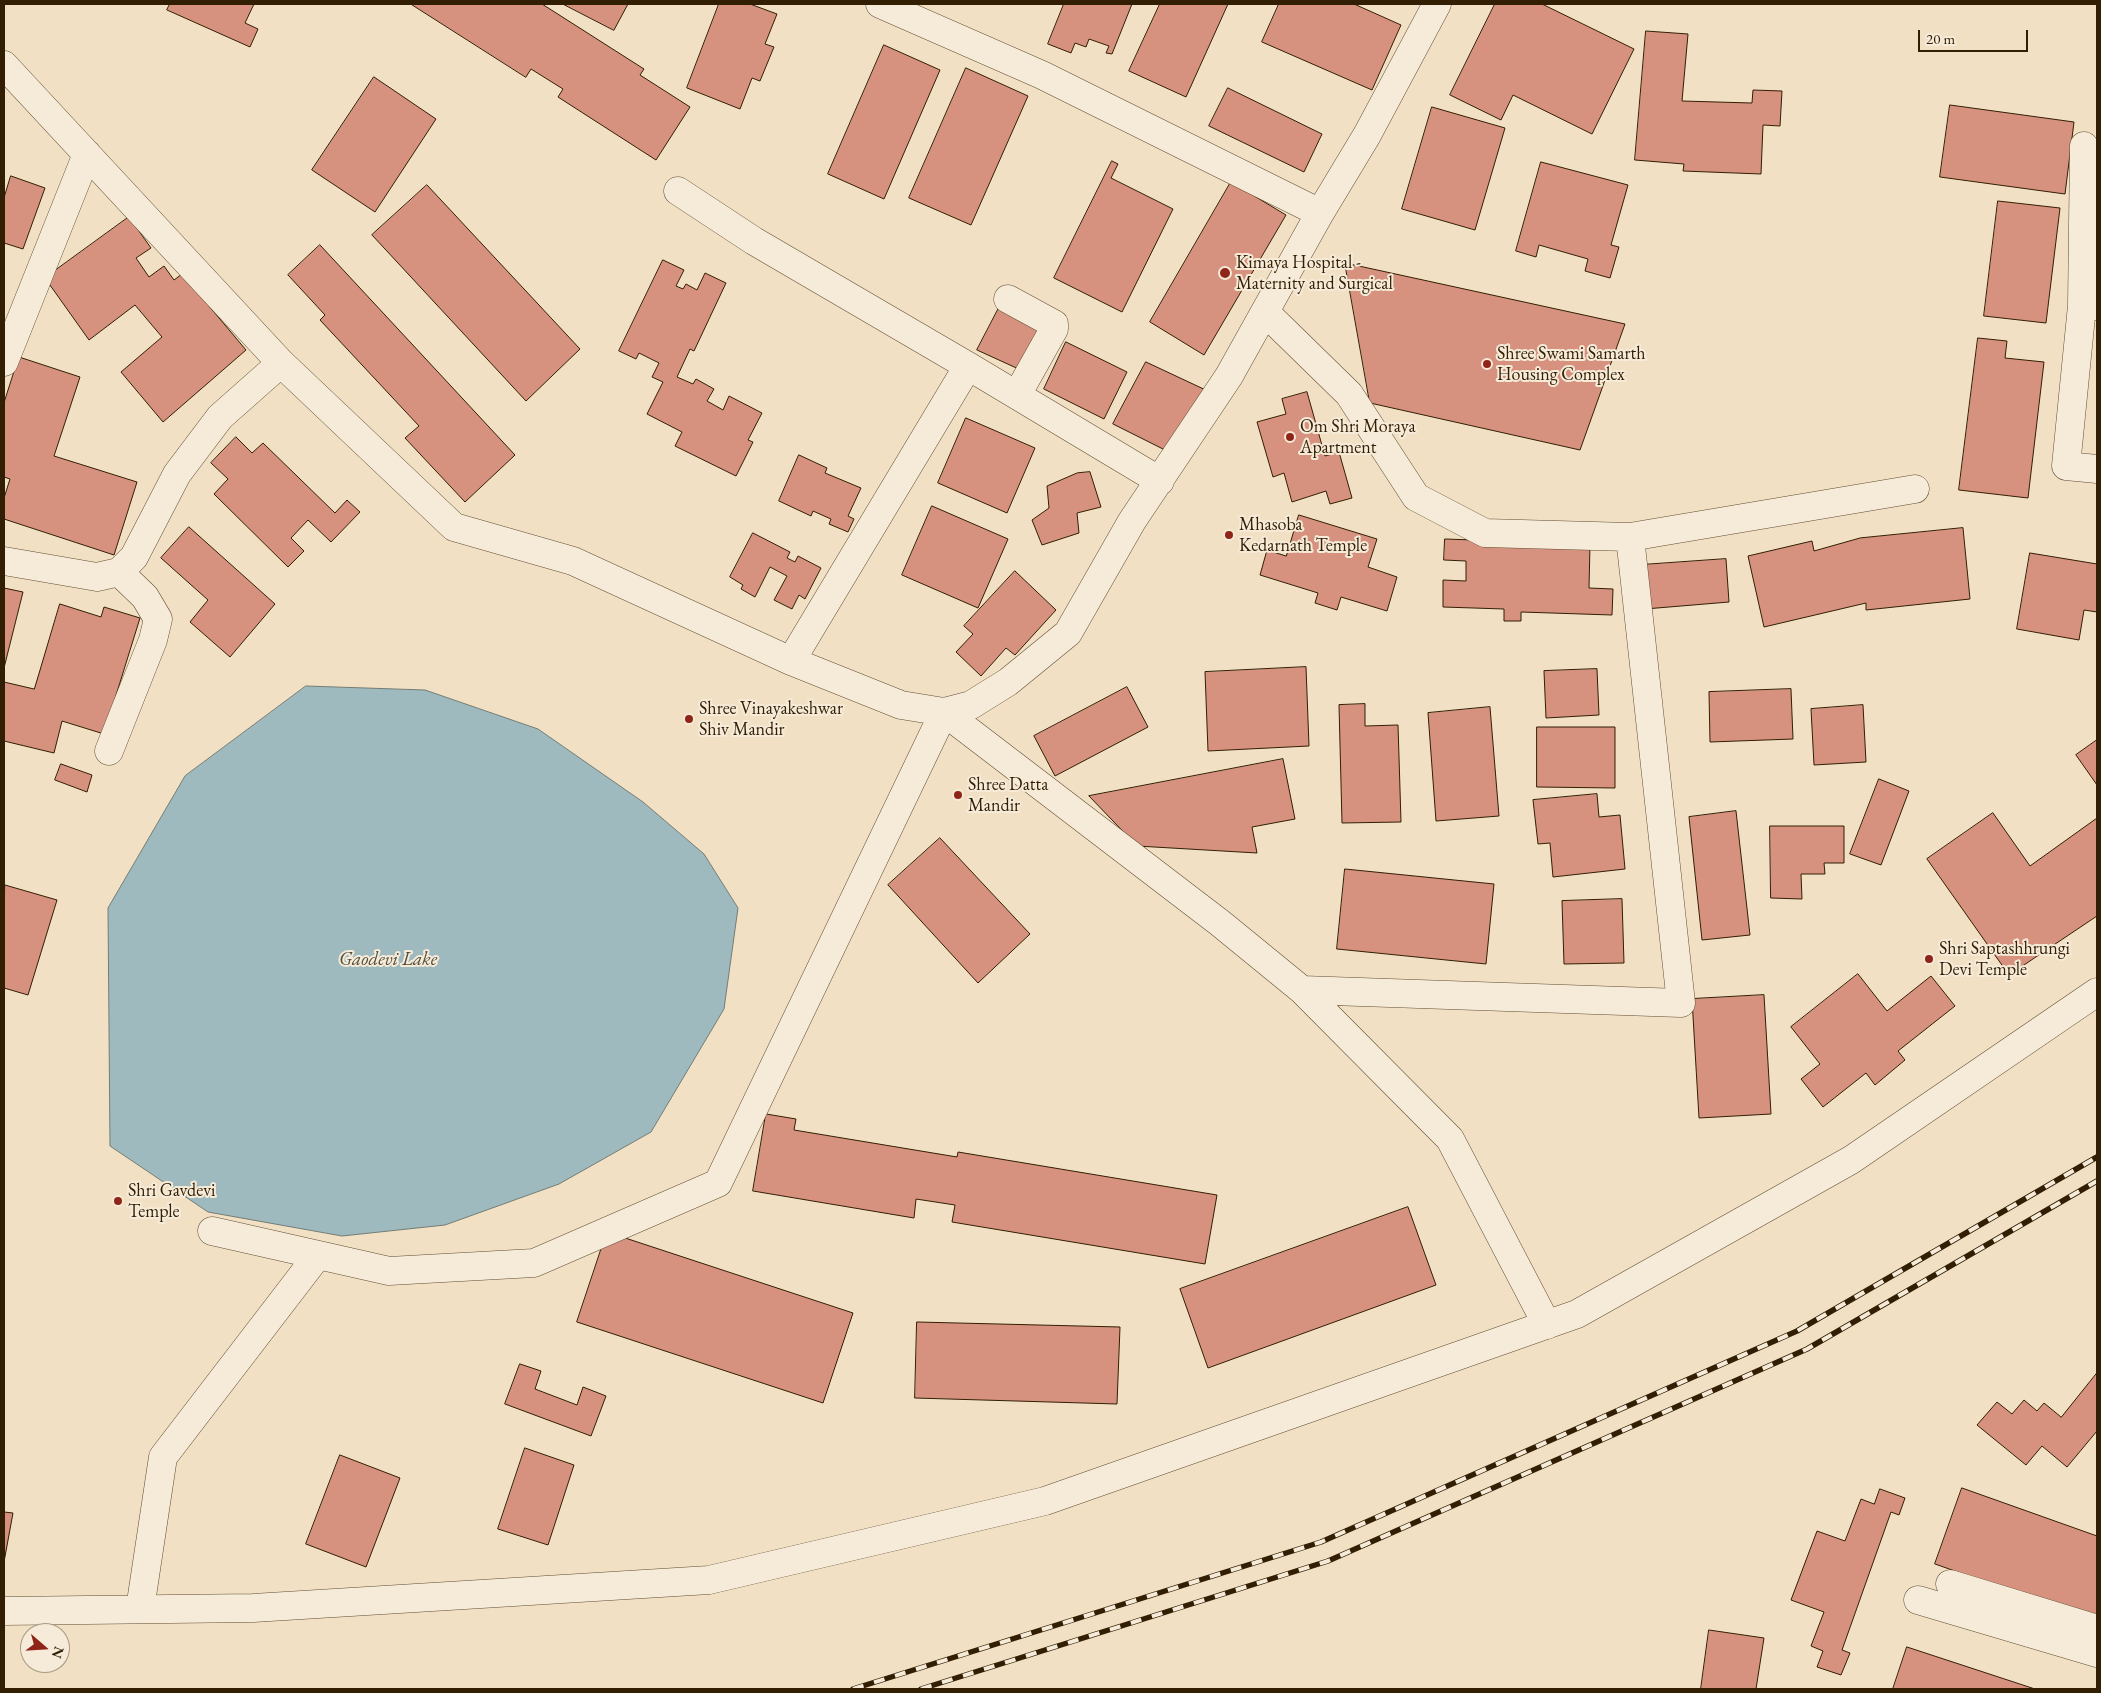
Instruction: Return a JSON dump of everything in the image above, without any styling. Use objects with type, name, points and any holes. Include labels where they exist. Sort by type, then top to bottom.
[{"type":"street","points":[[880,4],[1042,75],[1320,213]]},
{"type":"street","points":[[4,65],[281,363],[454,527],[573,561],[791,661],[900,705],[944,712],[971,705],[1008,682],[1068,633],[1132,522],[1229,376],[1320,213],[1367,136],[1437,4]]},
{"type":"street","points":[[2084,146],[2090,306],[2066,466],[2097,469]]},
{"type":"street","points":[[4,362],[87,154]]},
{"type":"street","points":[[678,191],[754,241],[967,365],[1021,387],[1160,481]]},
{"type":"street","points":[[1008,298],[1054,324],[1054,329],[1021,387]]},
{"type":"street","points":[[1265,312],[1349,394],[1416,497],[1486,533],[1630,537],[1915,489]]},
{"type":"street","points":[[4,561],[97,578],[119,572],[134,557],[176,474],[220,417],[281,363]]},
{"type":"street","points":[[791,661],[967,365]]},
{"type":"street","points":[[1302,990],[1681,1004],[1630,537]]},
{"type":"street","points":[[109,751],[153,640],[158,619],[146,597],[119,572]]},
{"type":"street","points":[[944,712],[1220,923],[1302,990],[1450,1139],[1547,1325]]},
{"type":"street","points":[[212,1231],[389,1271],[534,1263],[718,1183],[944,712]]},
{"type":"street","points":[[4,1611],[253,1608],[709,1580],[1046,1501],[1577,1314],[1850,1160],[2097,992]]},
{"type":"street","points":[[140,1609],[163,1457],[318,1255]]},
{"type":"street","points":[[1950,1584],[2097,1629]]},
{"type":"street","points":[[1918,1600],[2097,1653]]},
{"type":"water","name":"Gaodevi Lake","points":[[306,686],[425,690],[538,729],[643,802],[704,854],[738,908],[724,1009],[651,1132],[559,1184],[445,1225],[342,1236],[208,1212],[110,1146],[108,908],[185,776]]},
{"type":"building","points":[[170,4],[254,4],[245,23],[258,29],[250,47],[167,10]]},
{"type":"building","points":[[411,4],[542,4],[644,69],[640,75],[690,107],[656,160],[558,97],[563,89],[531,69],[526,77]]},
{"type":"building","points":[[563,4],[628,4],[614,30]]},
{"type":"building","points":[[719,4],[750,4],[777,14],[765,44],[774,47],[760,81],[752,78],[740,109],[687,88]]},
{"type":"building","points":[[1064,4],[1132,4],[1112,54],[1106,53],[1109,46],[1089,39],[1086,47],[1075,43],[1071,53],[1048,44]]},
{"type":"building","points":[[1160,4],[1228,4],[1186,97],[1129,71]]},
{"type":"building","points":[[1279,4],[1354,4],[1401,25],[1372,90],[1262,42]]},
{"type":"building","points":[[1495,4],[1542,4],[1634,49],[1592,134],[1513,95],[1501,120],[1450,95]]},
{"type":"building","points":[[1646,31],[1688,34],[1682,101],[1752,103],[1753,90],[1782,91],[1780,126],[1763,125],[1761,174],[1683,171],[1684,164],[1635,160]]},
{"type":"building","points":[[884,45],[940,70],[884,199],[828,174]]},
{"type":"building","points":[[966,68],[1028,96],[971,225],[909,198]]},
{"type":"building","points":[[374,77],[436,119],[375,212],[312,170]]},
{"type":"building","points":[[1228,88],[1322,134],[1304,172],[1209,126]]},
{"type":"building","points":[[1950,105],[2074,122],[2065,194],[1940,177]]},
{"type":"building","points":[[1432,107],[1505,128],[1475,230],[1402,209]]},
{"type":"building","points":[[1112,161],[1118,164],[1111,178],[1173,209],[1122,312],[1054,278]]},
{"type":"building","points":[[1541,162],[1628,185],[1611,245],[1619,247],[1610,278],[1585,271],[1588,259],[1539,245],[1536,257],[1516,251]]},
{"type":"building","points":[[11,176],[45,188],[23,249],[4,243],[4,198]]},
{"type":"building","points":[[1231,182],[1286,215],[1204,355],[1150,322]]},
{"type":"building","points":[[427,185],[580,349],[526,401],[372,235]]},
{"type":"building","points":[[1998,201],[2060,208],[2046,323],[1984,316]]},
{"type":"building","points":[[129,217],[151,248],[136,258],[149,277],[164,266],[174,280],[182,274],[246,350],[163,422],[121,372],[162,337],[135,305],[89,340],[45,278]]},
{"type":"building","points":[[320,245],[515,455],[465,502],[405,438],[419,426],[320,320],[325,315],[288,275]]},
{"type":"building","points":[[663,260],[684,270],[676,286],[683,289],[686,284],[697,290],[705,273],[726,283],[694,351],[690,349],[677,377],[693,384],[696,379],[714,389],[707,401],[723,410],[729,396],[762,413],[748,440],[753,442],[736,476],[675,446],[682,432],[647,414],[663,382],[652,377],[659,363],[639,353],[636,359],[619,351]]},
{"type":"building","name":"Shree Swami Samarth Housing Complex","points":[[1345,263],[1625,324],[1580,450],[1370,403]]},
{"type":"building","points":[[1002,302],[1049,328],[1023,371],[977,350]]},
{"type":"building","points":[[1978,338],[2007,341],[2005,358],[2044,362],[2028,498],[1959,490]]},
{"type":"building","points":[[1066,342],[1127,372],[1104,419],[1044,389]]},
{"type":"building","points":[[19,357],[80,377],[54,456],[137,482],[114,555],[4,519],[4,498],[10,479],[4,477],[4,403]]},
{"type":"building","points":[[1146,362],[1210,392],[1171,453],[1113,424]]},
{"type":"building","name":"Om Shri Moraya Apartment","points":[[1307,392],[1325,456],[1339,452],[1352,498],[1330,504],[1326,491],[1292,502],[1284,473],[1273,477],[1257,422],[1286,414],[1282,399]]},
{"type":"building","points":[[966,418],[1035,448],[1007,513],[938,483]]},
{"type":"building","points":[[236,437],[252,453],[263,443],[335,513],[347,500],[360,512],[331,542],[308,520],[291,538],[304,551],[288,567],[214,494],[228,479],[211,463]]},
{"type":"building","points":[[799,455],[827,468],[825,473],[861,488],[848,516],[854,519],[848,532],[829,524],[831,519],[813,511],[811,516],[779,501]]},
{"type":"building","points":[[1090,472],[1101,507],[1077,513],[1079,533],[1042,545],[1032,520],[1049,508],[1047,486],[1077,473]]},
{"type":"building","points":[[932,506],[1008,539],[978,608],[902,575]]},
{"type":"building","points":[[1299,515],[1377,539],[1368,567],[1397,577],[1387,611],[1341,597],[1337,610],[1315,603],[1318,593],[1260,575],[1267,550],[1286,556]]},
{"type":"building","points":[[189,527],[275,604],[230,657],[190,622],[208,600],[161,558]]},
{"type":"building","points":[[1963,528],[1970,599],[1866,610],[1866,603],[1764,627],[1748,556],[1812,541],[1814,551],[1860,538]]},
{"type":"building","points":[[753,533],[790,552],[787,558],[795,562],[798,556],[821,568],[805,599],[799,595],[792,609],[774,600],[787,576],[770,567],[755,597],[741,589],[743,585],[730,577]]},
{"type":"building","points":[[1445,539],[1590,544],[1589,588],[1613,589],[1612,615],[1521,612],[1521,621],[1504,621],[1504,609],[1443,607],[1443,580],[1466,581],[1466,561],[1444,560]]},
{"type":"building","points":[[2030,553],[2097,564],[2097,612],[2084,610],[2079,640],[2017,629]]},
{"type":"building","points":[[1726,559],[1729,602],[1645,609],[1641,565]]},
{"type":"building","points":[[1015,571],[1056,610],[1015,655],[1006,648],[981,676],[956,652],[973,634],[964,626]]},
{"type":"building","points":[[4,588],[23,592],[4,668]]},
{"type":"building","points":[[60,604],[101,617],[104,607],[140,618],[104,734],[62,721],[54,753],[4,741],[4,682],[34,689]]},
{"type":"building","points":[[1306,667],[1309,746],[1208,751],[1205,672]]},
{"type":"building","points":[[1597,669],[1599,715],[1546,718],[1544,671]]},
{"type":"building","points":[[1127,687],[1148,727],[1055,776],[1034,736]]},
{"type":"building","points":[[1791,689],[1793,739],[1710,742],[1709,692]]},
{"type":"building","points":[[1365,704],[1365,726],[1398,725],[1401,822],[1342,823],[1339,705]]},
{"type":"building","points":[[1863,705],[1866,762],[1814,765],[1811,709]]},
{"type":"building","points":[[1490,707],[1499,816],[1436,821],[1428,713]]},
{"type":"building","points":[[1537,727],[1615,727],[1615,788],[1537,787]]},
{"type":"building","points":[[2097,740],[2097,785],[2076,755]]},
{"type":"building","points":[[1283,759],[1295,819],[1252,827],[1257,853],[1137,846],[1089,796]]},
{"type":"building","points":[[61,764],[92,775],[87,792],[55,780]]},
{"type":"building","points":[[1879,779],[1909,791],[1881,865],[1850,854]]},
{"type":"building","points":[[1597,794],[1599,817],[1620,815],[1625,869],[1553,877],[1550,843],[1538,844],[1533,800]]},
{"type":"building","points":[[1736,811],[1750,935],[1702,940],[1689,817]]},
{"type":"building","points":[[1993,813],[2030,866],[2097,818],[2097,916],[2009,975],[1927,859]]},
{"type":"building","points":[[1770,826],[1844,826],[1844,863],[1824,863],[1825,874],[1801,874],[1802,899],[1771,898]]},
{"type":"building","points":[[940,838],[1030,934],[978,983],[888,885]]},
{"type":"building","points":[[1345,869],[1494,884],[1486,964],[1337,949]]},
{"type":"building","points":[[5,885],[57,900],[28,995],[4,988]]},
{"type":"building","points":[[1622,899],[1624,963],[1564,964],[1562,901]]},
{"type":"building","points":[[1858,974],[1887,1011],[1931,976],[1955,1006],[1898,1051],[1905,1060],[1875,1085],[1866,1073],[1823,1107],[1801,1079],[1820,1064],[1791,1027]]},
{"type":"building","points":[[1764,995],[1771,1114],[1699,1118],[1692,999]]},
{"type":"building","points":[[766,1114],[796,1119],[794,1130],[957,1157],[958,1152],[1217,1195],[1205,1264],[952,1222],[955,1205],[916,1199],[914,1218],[753,1191]]},
{"type":"building","points":[[1408,1207],[1436,1285],[1208,1368],[1180,1289]]},
{"type":"building","points":[[607,1232],[853,1313],[823,1403],[577,1322]]},
{"type":"building","points":[[917,1322],[1120,1327],[1117,1404],[915,1398]]},
{"type":"building","points":[[520,1364],[541,1371],[535,1389],[577,1405],[583,1387],[606,1396],[591,1436],[505,1404]]},
{"type":"building","points":[[2097,1373],[2097,1431],[2067,1467],[2042,1446],[2026,1465],[1977,1425],[1997,1402],[2012,1414],[2024,1400],[2037,1411],[2044,1403],[2061,1417]]},
{"type":"building","points":[[525,1448],[574,1465],[548,1545],[498,1529]]},
{"type":"building","points":[[340,1455],[400,1478],[366,1567],[306,1544]]},
{"type":"building","points":[[1962,1488],[2097,1536],[2097,1621],[1935,1564]]},
{"type":"building","points":[[1880,1489],[1905,1498],[1899,1515],[1891,1512],[1842,1650],[1850,1653],[1841,1675],[1817,1667],[1823,1651],[1811,1646],[1824,1612],[1791,1600],[1817,1531],[1845,1541],[1861,1499],[1874,1504]]},
{"type":"building","points":[[4,1512],[13,1513],[4,1562]]},
{"type":"building","points":[[1709,1630],[1764,1638],[1756,1689],[1701,1689]]},
{"type":"building","points":[[1907,1647],[2035,1689],[1893,1689]]},
{"type":"railway","points":[[853,1689],[1321,1542],[1797,1331],[2097,1157]]},
{"type":"railway","points":[[921,1689],[1328,1561],[1807,1349],[2097,1181]]},
{"type":"place","name":"Kimaya Hospital - Maternity and Surgical","points":[[1225,273]]},
{"type":"place","name":"Shree Swami Samarth Housing Complex","points":[[1487,364]]},
{"type":"place","name":"Om Shri Moraya Apartment","points":[[1290,437]]},
{"type":"place","name":"Mhasoba Kedarnath Temple","points":[[1229,535]]},
{"type":"place","name":"Shree Vinayakeshwar Shiv Mandir","points":[[689,719]]},
{"type":"place","name":"Shree Datta Mandir","points":[[958,795]]},
{"type":"place","name":"Shri Saptashhrungi Devi Temple","points":[[1929,959]]},
{"type":"place","name":"Shri Gavdevi Temple","points":[[118,1201]]}]
